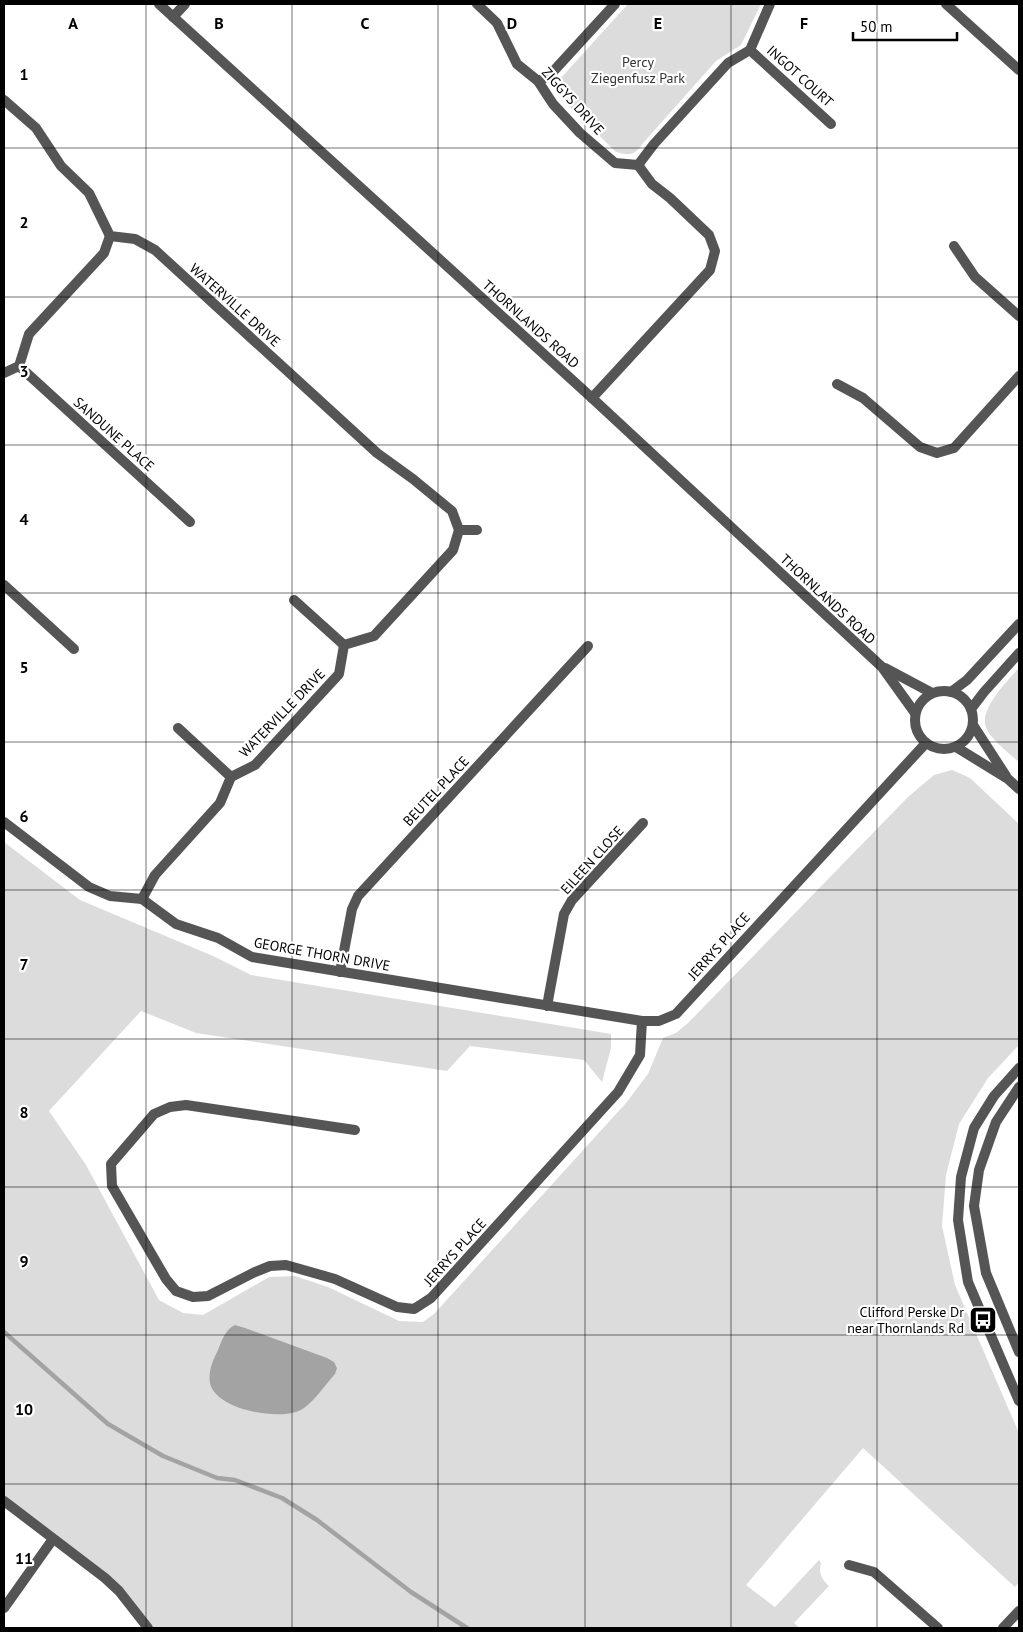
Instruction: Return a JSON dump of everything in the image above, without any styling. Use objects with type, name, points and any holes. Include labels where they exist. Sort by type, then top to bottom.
[{"type":"street","name":"THORNLANDS ROAD","points":[[159,4],[592,398],[882,667],[915,713],[916,730],[926,743]]},
{"type":"street","points":[[173,17],[186,4]]},
{"type":"street","name":"ZIGGYS DRIVE","points":[[477,4],[497,23],[517,64],[538,81],[553,104],[580,133],[615,163],[638,165]]},
{"type":"street","points":[[538,81],[549,76],[615,4]]},
{"type":"street","points":[[592,398],[710,270],[715,251],[709,235],[670,198],[652,184],[638,165],[654,144],[728,63],[750,50],[770,4]]},
{"type":"street","points":[[946,4],[1019,70]]},
{"type":"street","name":"INGOT COURT","points":[[750,50],[831,124]]},
{"type":"street","points":[[4,100],[36,128],[61,166],[89,193],[110,236],[104,253],[29,334],[19,366],[4,373]]},
{"type":"street","name":"WATERVILLE DRIVE","points":[[110,236],[135,239],[155,250],[377,453],[452,511],[459,530]]},
{"type":"street","points":[[954,246],[975,277],[1019,316]]},
{"type":"street","name":"SANDUNE PLACE","points":[[19,366],[190,522]]},
{"type":"street","points":[[837,384],[863,398],[920,447],[937,453],[954,448],[1019,376]]},
{"type":"street","points":[[294,600],[344,645],[374,636],[453,550],[459,530],[477,530]]},
{"type":"street","points":[[4,585],[74,649]]},
{"type":"street","points":[[951,692],[967,680],[1019,624]]},
{"type":"street","name":"WATERVILLE DRIVE","points":[[231,777],[255,765],[338,674],[344,645]]},
{"type":"street","name":"BEUTEL PLACE","points":[[340,972],[352,909],[358,896],[588,646]]},
{"type":"street","points":[[971,709],[1019,653]]},
{"type":"street","name":"THORNLANDS ROAD","points":[[882,667],[932,693]]},
{"type":"street","points":[[915,713],[925,698],[932,693],[941,691],[959,695],[971,709],[973,725],[970,734],[964,742],[956,747],[941,749],[926,743]]},
{"type":"street","points":[[973,725],[1008,779]]},
{"type":"street","points":[[4,822],[89,887],[110,896],[142,899],[155,875],[220,803],[231,777],[178,728]]},
{"type":"street","name":"JERRYS PLACE","points":[[355,1130],[186,1105],[170,1107],[154,1114],[118,1154],[112,1164],[112,1186],[166,1279],[176,1291],[193,1297],[208,1296],[270,1266],[286,1266],[335,1279],[397,1307],[414,1309],[431,1298],[618,1092],[640,1055],[642,1021],[659,1021],[676,1014],[926,743]]},
{"type":"street","points":[[956,747],[1008,779],[1019,789]]},
{"type":"street","name":"EILEEN CLOSE","points":[[548,1006],[564,914],[572,900],[643,823]]},
{"type":"street","name":"GEORGE THORN DRIVE","points":[[142,899],[176,924],[218,938],[252,957],[642,1021]]},
{"type":"street","points":[[1019,1068],[994,1096],[974,1128],[961,1177],[958,1220],[968,1282],[1019,1400]]},
{"type":"street","points":[[1019,1087],[996,1122],[979,1170],[974,1206],[986,1273],[1019,1352]]},
{"type":"street","points":[[4,1501],[105,1578],[119,1591],[148,1628]]},
{"type":"street","points":[[4,1608],[54,1539]]},
{"type":"street","points":[[849,1565],[874,1572],[938,1628]]},
{"type":"street","points":[[1003,1628],[1019,1611]]},
{"type":"green space","name":"Percy Ziegenfusz Park","points":[[628,4],[761,4],[741,45],[716,61],[638,150],[625,154],[616,152],[565,102],[558,91],[560,79]]},
{"type":"green space","points":[[1019,668],[1019,762],[994,740],[985,724],[985,717],[992,702]]},
{"type":"green space","points":[[952,770],[970,778],[1019,824],[1019,1045],[988,1078],[959,1124],[946,1175],[942,1226],[955,1285],[1019,1433],[1019,1582],[1015,1587],[863,1448],[746,1585],[775,1607],[819,1560],[821,1563],[821,1576],[829,1586],[794,1623],[800,1628],[148,1628],[119,1591],[4,1501],[4,842],[80,900],[213,956],[251,975],[611,1034],[611,1048],[602,1082],[584,1060],[470,1046],[447,1071],[196,1033],[141,1011],[49,1111],[86,1165],[159,1300],[183,1313],[203,1315],[269,1277],[295,1276],[328,1287],[399,1321],[423,1322],[434,1314],[626,1103],[648,1074],[663,1038],[676,1033],[688,1023],[908,797],[934,775]]},
{"type":"shaded area","points":[[235,1325],[327,1358],[334,1362],[337,1368],[335,1374],[304,1408],[294,1412],[267,1414],[237,1407],[224,1400],[215,1392],[210,1383],[211,1366],[222,1339],[226,1332]]},
{"type":"waterway","points":[[4,1332],[108,1424],[163,1456],[217,1478],[235,1480],[282,1498],[317,1520],[411,1592],[467,1628]]},
{"type":"place","name":"Clifford Perske Dr near Thornlands Rd","points":[[983,1320]]}]
